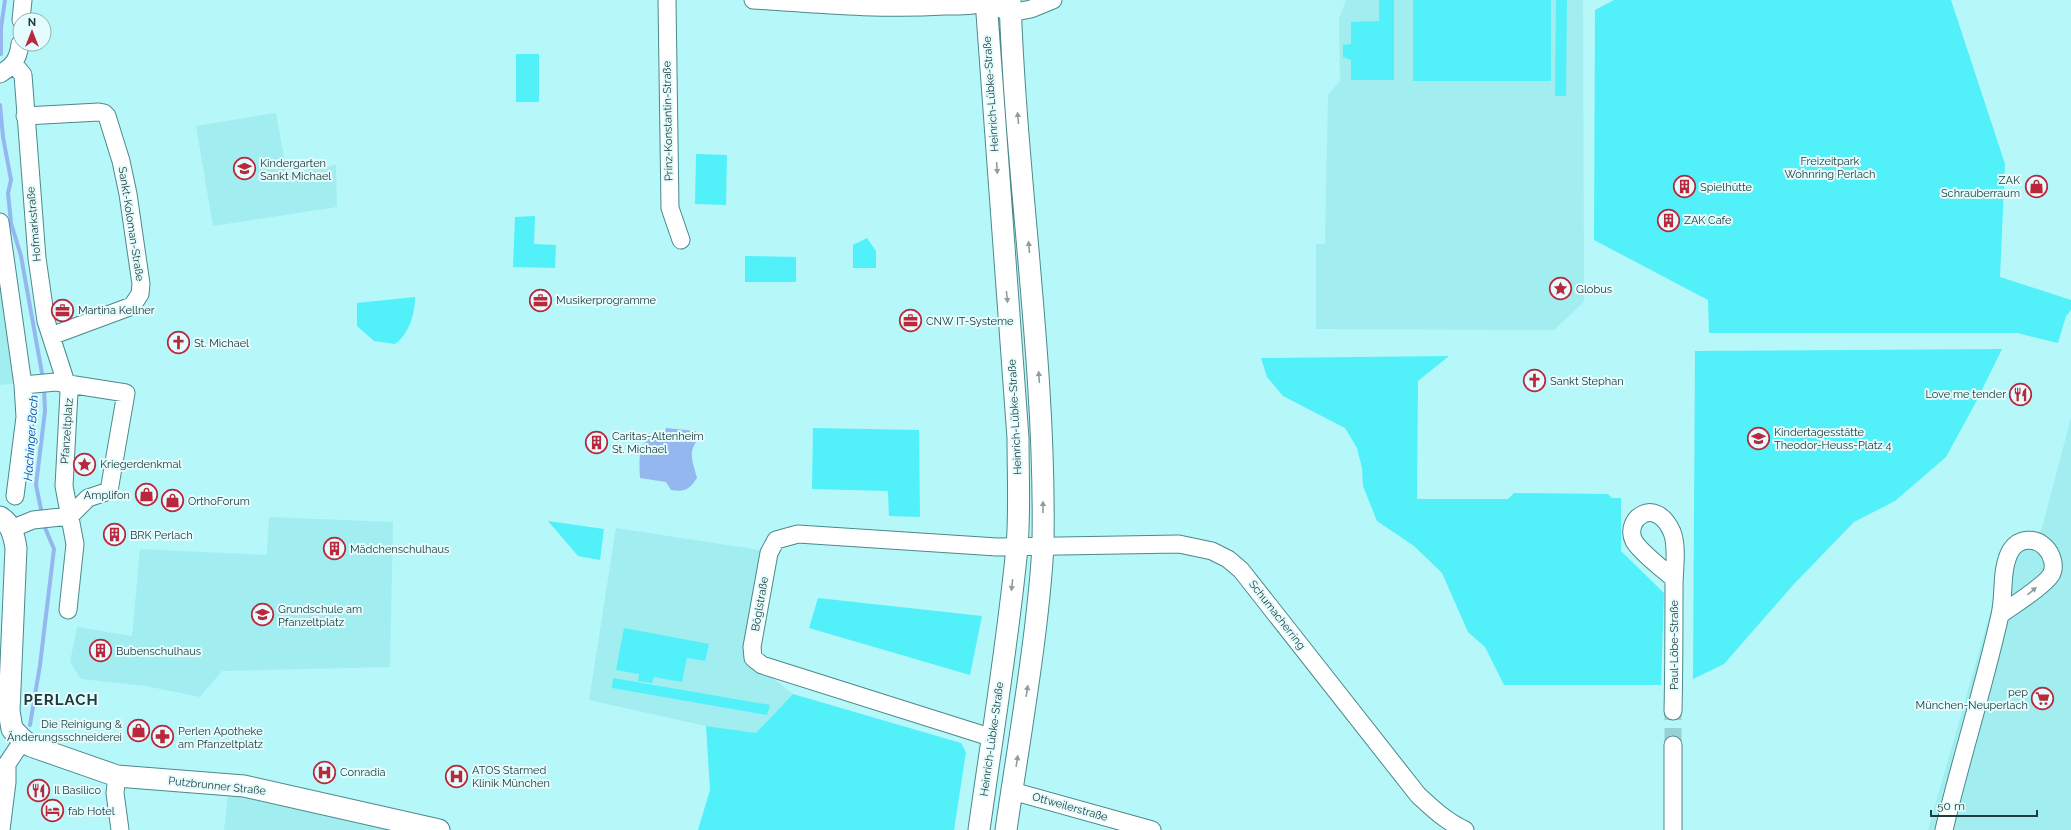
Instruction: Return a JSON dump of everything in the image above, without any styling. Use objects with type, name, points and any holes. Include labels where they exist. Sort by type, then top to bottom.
[{"type":"main road","name":"Heinrich-Lübke-Straße","points":[[979,830],[993,738],[1017,546],[1018,438],[988,1]]},
{"type":"main road","points":[[1006,830],[1031,668],[1043,546],[1042,412],[1010,7]]},
{"type":"main road","points":[[6,523],[15,539],[16,552],[9,711],[12,729],[22,740]]},
{"type":"main road","name":"Putzbrunner Straße","points":[[22,740],[44,751],[117,776],[244,786],[439,830]]},
{"type":"street","points":[[22,12],[23,0]]},
{"type":"street","name":"Prinz-Konstantin-Straße","points":[[667,0],[670,208],[681,240]]},
{"type":"street","points":[[753,0],[898,8],[988,1],[1010,7],[1031,9],[1053,0]]},
{"type":"street","points":[[0,74],[14,64],[19,56],[19,52]]},
{"type":"street","name":"Hofmarkstraße","points":[[14,64],[23,75],[37,258],[46,320],[61,383]]},
{"type":"street","name":"Sankt-Koloman-Straße","points":[[25,116],[99,112],[108,116],[121,161],[128,194],[141,284],[140,294],[132,306],[51,336]]},
{"type":"street","points":[[0,222],[29,384],[15,496]]},
{"type":"street","points":[[29,384],[61,383]]},
{"type":"street","name":"Pfanzeltplatz","points":[[61,383],[70,392],[62,516],[75,544],[68,610]]},
{"type":"street","name":"Pfanzeltplatz","points":[[61,383],[126,393],[109,491],[88,498],[62,516]]},
{"type":"street","points":[[6,523],[62,516]]},
{"type":"street","name":"Böglstraße","points":[[993,738],[762,665],[753,658],[752,647],[769,553],[776,540],[798,534],[1017,546]]},
{"type":"street","name":"Schumacherring","points":[[1017,546],[1179,544],[1212,551],[1228,559],[1241,570],[1418,795],[1435,811],[1454,825],[1465,830]]},
{"type":"street","name":"Paul-Löbe-Straße","points":[[1673,711],[1674,579]]},
{"type":"street","points":[[1944,830],[2000,614]]},
{"type":"street","points":[[1,830],[7,782],[4,768],[22,740]]},
{"type":"street","points":[[1673,745],[1673,830]]},
{"type":"street","points":[[117,776],[115,793],[120,830]]},
{"type":"street","name":"Ottweilerstraße","points":[[1012,791],[1152,830]]},
{"type":"shaded area","points":[[1346,0],[1583,0],[1584,302],[1554,330],[1316,329],[1316,244],[1325,244],[1328,95],[1340,81],[1339,19]]},
{"type":"shaded area","name":"Kindergarten Sankt Michael","points":[[276,113],[287,173],[336,165],[337,207],[213,226],[196,126]]},
{"type":"shaded area","points":[[0,247],[18,383],[0,385]]},
{"type":"shaded area","points":[[2071,418],[2071,830],[1928,830],[2001,575],[2029,534],[2041,531]]},
{"type":"shaded area","points":[[666,428],[696,431],[697,441],[692,450],[692,454],[697,478],[689,488],[680,491],[671,490],[666,482],[640,478],[640,454],[642,448],[649,439],[665,432]]},
{"type":"shaded area","name":"Grundschule am Pfanzeltplatz","points":[[269,517],[393,522],[390,667],[222,671],[200,697],[146,686],[81,679],[70,662],[77,627],[132,636],[140,549],[267,555]]},
{"type":"shaded area","points":[[616,528],[760,550],[743,655],[793,694],[756,733],[706,726],[589,700]]},
{"type":"shaded area","points":[[230,778],[441,830],[224,830]]},
{"type":"green space","points":[[1379,0],[1394,0],[1394,80],[1351,80],[1351,60],[1343,57],[1343,45],[1351,44],[1351,22],[1379,21]]},
{"type":"green space","points":[[1413,0],[1551,0],[1551,81],[1413,81]]},
{"type":"green space","points":[[1556,0],[1567,0],[1566,96],[1555,96]]},
{"type":"green space","name":"Freizeitpark Wohnring Perlach","points":[[1614,0],[1951,0],[2005,164],[2000,277],[2071,300],[2071,310],[2066,316],[2058,343],[2017,333],[1709,333],[1708,300],[1594,240],[1595,10]]},
{"type":"green space","points":[[516,54],[539,54],[539,102],[516,102]]},
{"type":"green space","points":[[696,154],[727,155],[726,205],[695,204]]},
{"type":"green space","points":[[535,216],[534,244],[556,245],[555,268],[513,267],[515,217]]},
{"type":"green space","points":[[867,238],[876,251],[876,268],[853,268],[853,245]]},
{"type":"green space","points":[[745,256],[796,257],[796,282],[745,282]]},
{"type":"green space","points":[[415,297],[414,310],[410,323],[404,335],[395,344],[374,341],[357,326],[357,303]]},
{"type":"green space","points":[[2002,349],[1976,402],[1946,457],[1895,501],[1854,522],[1794,584],[1724,664],[1693,679],[1695,351]]},
{"type":"green space","points":[[1449,356],[1418,381],[1417,499],[1508,499],[1514,493],[1608,494],[1612,498],[1621,498],[1621,551],[1664,593],[1661,685],[1504,685],[1485,647],[1468,632],[1442,573],[1414,546],[1377,521],[1363,486],[1362,468],[1357,448],[1345,428],[1283,396],[1267,377],[1261,358]]},
{"type":"green space","points":[[813,428],[919,430],[920,517],[889,516],[888,491],[812,489]]},
{"type":"green space","points":[[548,521],[604,529],[600,560],[578,556]]},
{"type":"green space","points":[[818,598],[982,616],[970,675],[809,628]]},
{"type":"green space","points":[[624,628],[709,644],[705,661],[687,658],[682,682],[654,677],[652,683],[638,681],[639,674],[616,670]]},
{"type":"green space","points":[[613,678],[770,705],[767,715],[612,688]]},
{"type":"green space","points":[[793,694],[961,743],[966,752],[954,830],[698,830],[710,790],[706,726],[756,733]]},
{"type":"waterway","name":"Hachinger Bach","points":[[1,54],[1,28],[5,0]]},
{"type":"waterway","name":"Hachinger Bach","points":[[0,105],[3,137],[11,180],[8,193],[11,223],[21,256],[43,379]]},
{"type":"waterway","name":"Hachinger Bach","points":[[42,514],[36,485],[45,411],[44,386]]},
{"type":"waterway","name":"Hachinger Bach","points":[[30,725],[40,665],[54,549],[43,523]]},
{"type":"tunnel","points":[[1673,711],[1673,745]]},
{"type":"place","name":"Kindergarten Sankt Michael","points":[[245,169]]},
{"type":"place","name":"ZAK Schrauberraum","points":[[2036,186]]},
{"type":"place","name":"Spielhütte","points":[[1685,187]]},
{"type":"place","name":"ZAK Cafe","points":[[1669,220]]},
{"type":"place","name":"Globus","points":[[1560,289]]},
{"type":"place","name":"Musikerprogramme","points":[[541,300]]},
{"type":"place","name":"Martina Kellner","points":[[63,310]]},
{"type":"place","name":"CNW IT-Systeme","points":[[911,321]]},
{"type":"place","name":"St. Michael","points":[[178,343]]},
{"type":"place","name":"Sankt Stephan","points":[[1535,381]]},
{"type":"place","name":"Love me tender","points":[[2021,394]]},
{"type":"place","name":"Kindertagesstätte Theodor-Heuss-Platz 4","points":[[1759,438]]},
{"type":"place","name":"Caritas-Altenheim St. Michael","points":[[597,442]]},
{"type":"place","name":"Kriegerdenkmal","points":[[85,464]]},
{"type":"place","name":"Amplifon","points":[[146,495]]},
{"type":"place","name":"OrthoForum","points":[[173,501]]},
{"type":"place","name":"BRK Perlach","points":[[114,535]]},
{"type":"place","name":"Mädchenschulhaus","points":[[334,549]]},
{"type":"place","name":"Grundschule am Pfanzeltplatz","points":[[263,615]]},
{"type":"place","name":"Bubenschulhaus","points":[[100,651]]},
{"type":"place","name":"pep München-Neuperlach","points":[[2043,698]]},
{"type":"place","name":"Die Reinigung & Änderungsschneiderei","points":[[138,730]]},
{"type":"place","name":"Perlen Apotheke am Pfanzeltplatz","points":[[163,737]]},
{"type":"place","name":"Conradia","points":[[324,772]]},
{"type":"place","name":"ATOS Starmed Klinik München","points":[[456,776]]},
{"type":"place","name":"Il Basilico","points":[[38,790]]},
{"type":"place","name":"fab Hotel","points":[[53,811]]},
{"type":"district","name":"PERLACH","points":[[61,700]]}]
